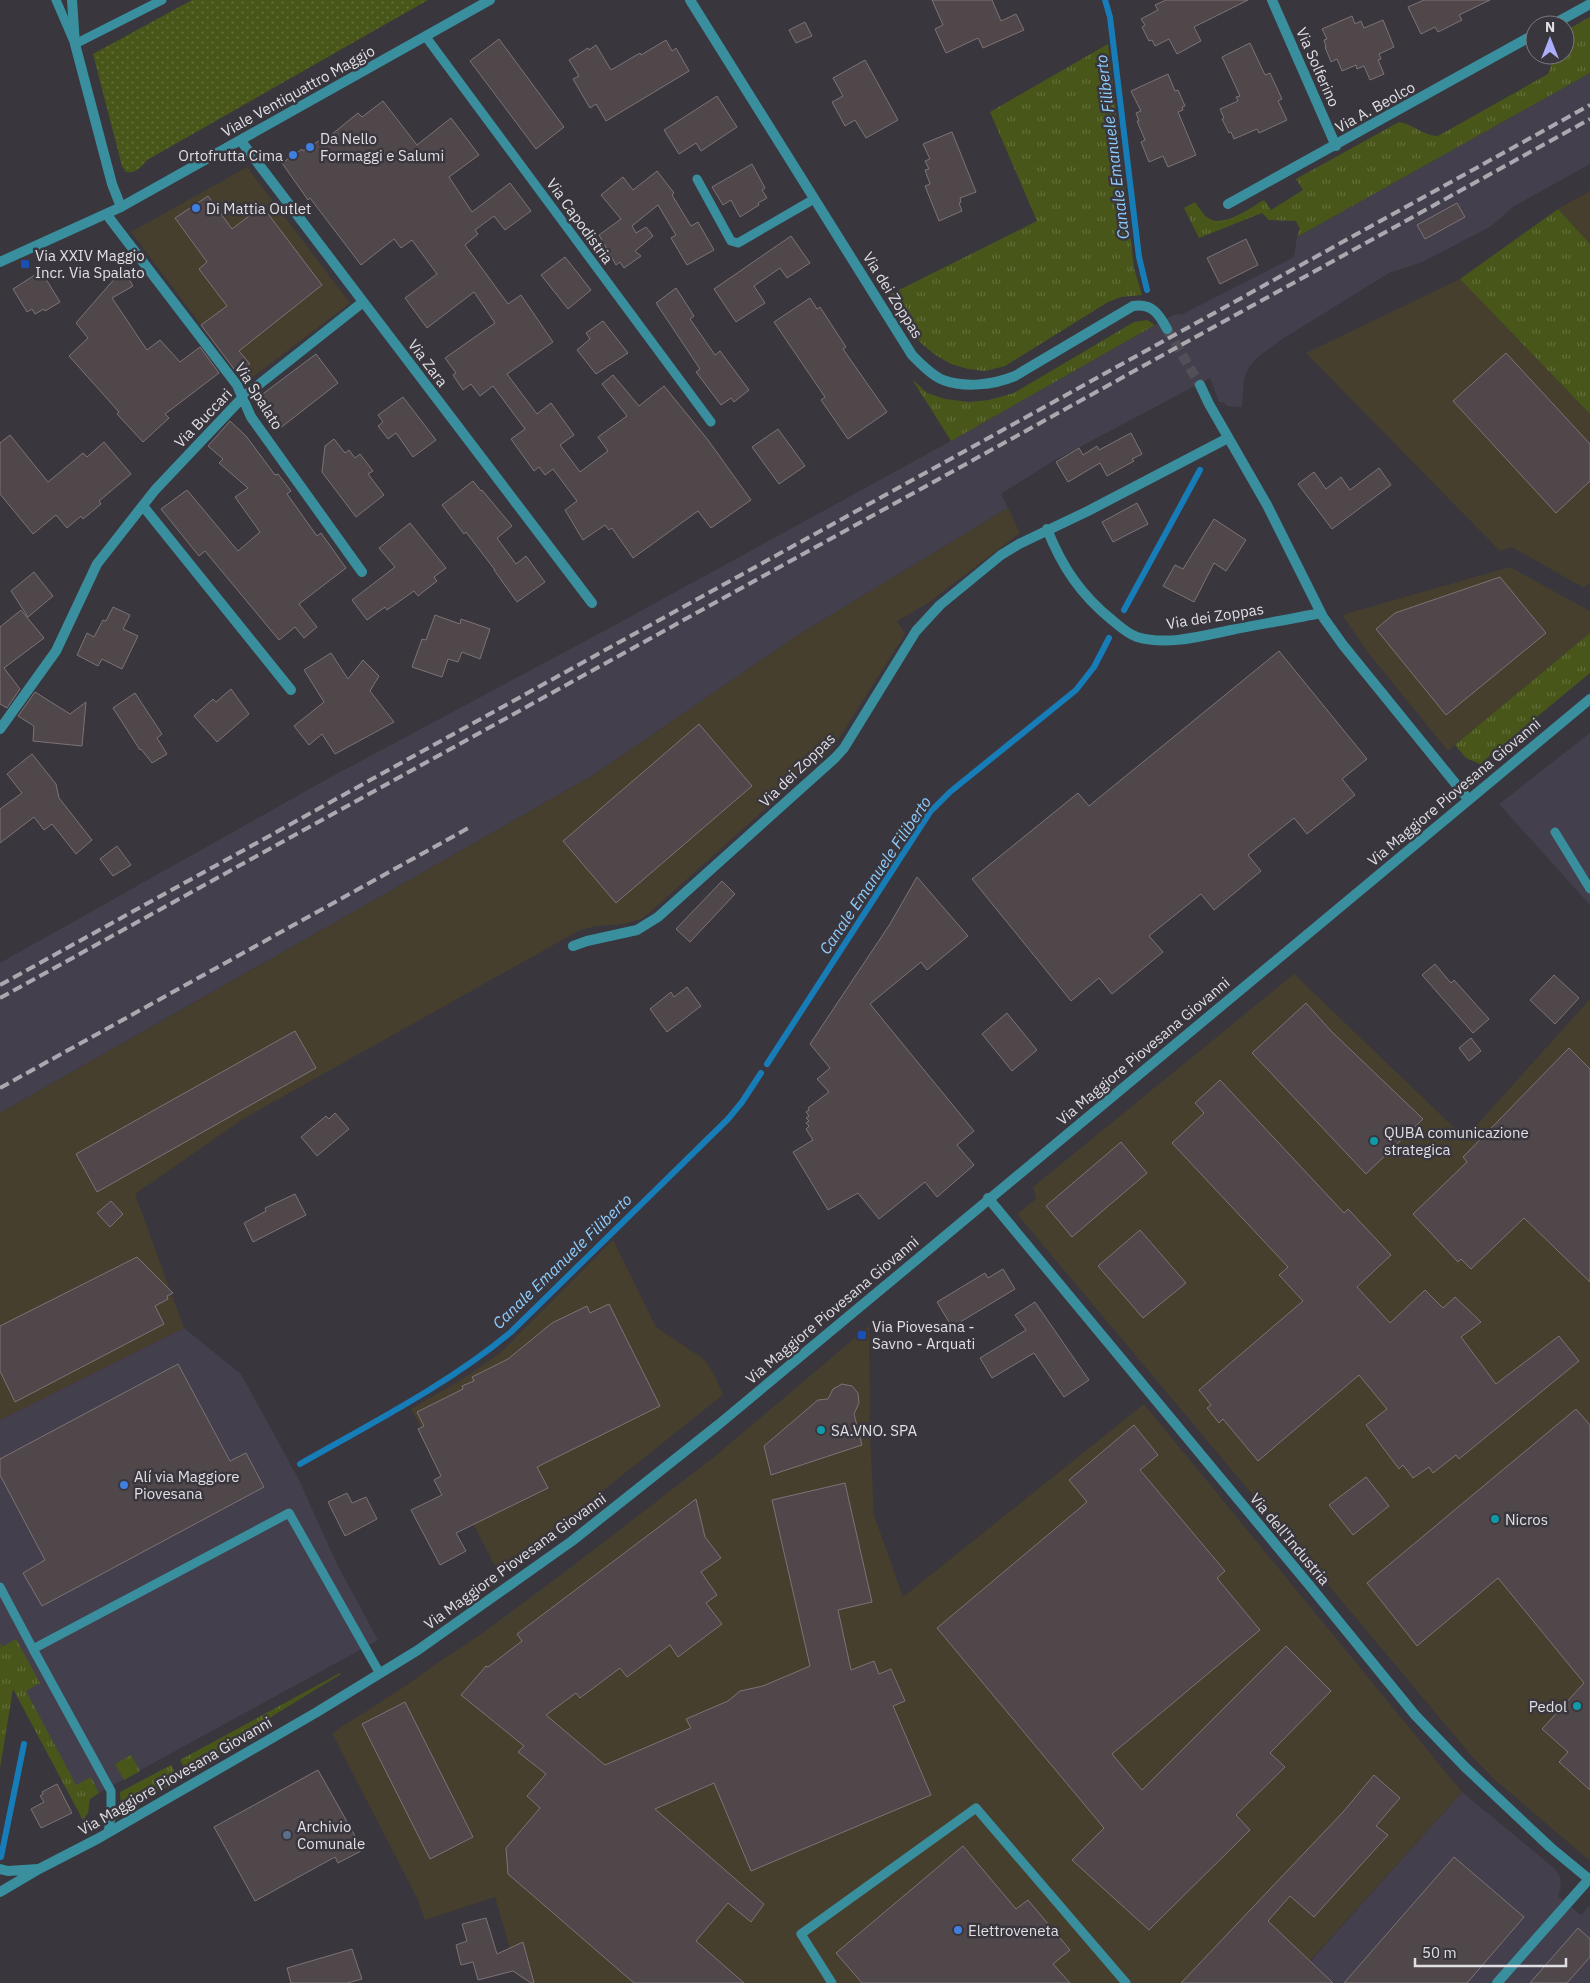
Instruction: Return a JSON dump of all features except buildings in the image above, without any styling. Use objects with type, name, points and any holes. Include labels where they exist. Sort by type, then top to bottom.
[{"type":"street","points":[[72,0],[75,44],[112,184],[121,208]]},
{"type":"street","name":"Viale Ventiquattro Maggio","points":[[0,262],[121,208],[490,0]]},
{"type":"street","name":"Via dei Zoppas","points":[[690,0],[912,355],[926,369],[941,379],[959,384],[999,383],[1015,376],[1133,306],[1142,304],[1156,311],[1167,329]]},
{"type":"street","name":"Via Solferino","points":[[1272,0],[1336,146]]},
{"type":"street","points":[[1570,15],[1590,4]]},
{"type":"street","name":"Via A. Beolco","points":[[1228,204],[1336,146],[1525,40]]},
{"type":"street","name":"Via Zara","points":[[241,141],[592,603]]},
{"type":"street","name":"Via Spalato","points":[[107,214],[237,385],[252,417],[362,572]]},
{"type":"street","name":"Via Buccari","points":[[0,729],[56,651],[97,564],[155,490],[242,397],[363,302]]},
{"type":"street","points":[[1200,385],[1267,505],[1321,613],[1343,645],[1468,799]]},
{"type":"street","name":"Via dei Zoppas","points":[[573,946],[637,930],[658,917],[835,758],[844,748],[916,631],[940,605],[1001,555],[1047,529],[1088,511],[1228,438]]},
{"type":"street","points":[[143,506],[292,690]]},
{"type":"street","name":"Via dei Zoppas","points":[[1047,529],[1065,570],[1083,592],[1108,617],[1128,633],[1138,638],[1159,640],[1185,639],[1321,613]]},
{"type":"street","name":"Via Maggiore Piovesana Giovanni","points":[[0,1892],[317,1712],[379,1672],[418,1650],[572,1541],[718,1424],[1590,699]]},
{"type":"street","name":"Via dell'Industria","points":[[988,1198],[1415,1715],[1465,1767],[1550,1847],[1590,1879]]},
{"type":"street","name":"Via Maggiore Piovesana Giovanni","points":[[0,1870],[39,1869]]},
{"type":"street","points":[[1497,1983],[1590,1879]]},
{"type":"lane","points":[[56,0],[75,44],[162,0]]},
{"type":"lane","name":"Via Capodistria","points":[[426,37],[711,422]]},
{"type":"lane","points":[[697,179],[731,241],[738,243],[814,199]]},
{"type":"lane","points":[[1555,832],[1590,889]]},
{"type":"lane","points":[[33,1648],[289,1513],[379,1672]]},
{"type":"lane","points":[[0,1587],[111,1791],[111,1816],[108,1832]]},
{"type":"lane","points":[[832,1983],[801,1934],[976,1808],[1126,1983]]},
{"type":"shaded area","points":[[1590,73],[1590,164],[1513,207],[1490,227],[1422,262],[1389,273],[1284,338],[1259,356],[1249,367],[1244,379],[1242,407],[1227,406],[1224,402],[1219,402],[1210,378],[1055,460],[1001,494],[1008,508],[798,635],[592,776],[0,1113],[0,963],[329,778],[604,631],[951,441],[1173,315],[1183,314],[1294,257],[1297,237]]},
{"type":"shaded area","points":[[247,167],[350,303],[245,383],[131,232]]},
{"type":"shaded area","points":[[1590,191],[1590,244],[1558,209]]},
{"type":"shaded area","points":[[1460,279],[1590,414],[1590,582],[1584,588],[1512,547],[1500,551],[1306,353]]},
{"type":"shaded area","points":[[1008,508],[1020,533],[928,603],[897,621],[905,634],[833,748],[649,913],[641,919],[624,924],[597,926],[580,930],[243,1119],[135,1194],[184,1328],[0,1420],[0,1113],[592,776],[798,635]]},
{"type":"shaded area","points":[[1510,567],[1590,611],[1590,633],[1448,751],[1367,651],[1342,615]]},
{"type":"shaded area","points":[[1590,733],[1590,905],[1499,804]]},
{"type":"shaded area","points":[[1294,974],[1465,1138],[1590,999],[1590,1861],[1494,1779],[1470,1754],[1017,1214],[1036,1199],[1033,1187]]},
{"type":"shaded area","points":[[613,1240],[656,1327],[705,1360],[714,1374],[723,1395],[566,1520],[497,1570],[463,1504],[446,1491],[441,1493],[434,1480],[441,1476],[418,1429],[421,1427],[411,1409],[461,1380],[500,1353]]},
{"type":"shaded area","points":[[869,1326],[870,1435],[874,1515],[903,1597],[1144,1404],[1462,1792],[1290,1983],[529,1983],[518,1976],[495,1897],[425,1920],[418,1900],[332,1733],[480,1635],[574,1565],[714,1457]]},
{"type":"shaded area","points":[[184,1328],[241,1374],[299,1480],[337,1564],[378,1640],[75,1806],[0,1652],[0,1420]]},
{"type":"shaded area","points":[[1462,1792],[1554,1868],[1560,1877],[1561,1884],[1558,1896],[1581,1915],[1590,1905],[1590,1983],[1291,1983]]},
{"type":"green space","points":[[192,0],[428,0],[147,160],[133,172],[126,172],[122,166],[93,54]]},
{"type":"green space","points":[[1590,17],[1590,73],[1297,237],[1300,229],[1296,221],[1269,220],[1262,213],[1199,238],[1184,208],[1195,202],[1206,217],[1214,221],[1237,216],[1264,200],[1271,210],[1303,190],[1296,179],[1399,122],[1438,136],[1548,74],[1551,65],[1575,65],[1575,25]]},
{"type":"green space","points":[[1108,44],[1134,268],[1142,295],[1121,297],[1108,302],[1005,366],[985,371],[951,364],[934,354],[921,343],[891,294],[1037,221],[990,112]]},
{"type":"green space","points":[[1558,209],[1590,244],[1590,414],[1460,279]]},
{"type":"green space","points":[[1147,320],[1155,325],[951,441],[912,379],[927,393],[945,399],[969,402],[989,400],[1014,393],[1134,322]]},
{"type":"green space","points":[[1590,633],[1590,673],[1480,764],[1466,758],[1455,745]]},
{"type":"green space","points":[[16,1639],[40,1683],[26,1691],[76,1785],[91,1777],[99,1793],[90,1799],[88,1813],[83,1820],[13,1689],[0,1768],[0,1643],[2,1647]]},
{"type":"green space","points":[[340,1673],[274,1715],[236,1746],[188,1775],[180,1760]]},
{"type":"green space","points":[[131,1755],[140,1771],[124,1780],[115,1764]]},
{"type":"green space","points":[[171,1765],[179,1780],[124,1810],[121,1809],[120,1792]]},
{"type":"waterway","name":"Canale Emanuele Filiberto","points":[[1105,0],[1110,17],[1139,257],[1147,290]]},
{"type":"waterway","name":"Canale Emanuele Filiberto","points":[[1124,610],[1200,470]]},
{"type":"waterway","name":"Canale Emanuele Filiberto","points":[[767,1064],[930,812],[950,792],[1076,690],[1094,667],[1109,638]]},
{"type":"waterway","name":"Canale Emanuele Filiberto","points":[[300,1464],[435,1386],[487,1351],[511,1332],[728,1119],[761,1073]]},
{"type":"waterway","name":"Canale Emanuele Filiberto","points":[[1,1857],[24,1744]]},
{"type":"tunnel","points":[[1167,329],[1200,385]]},
{"type":"railway","points":[[0,985],[1590,105]]},
{"type":"railway","points":[[0,998],[1590,119]]},
{"type":"railway","points":[[0,1088],[472,826]]},
{"type":"place","name":"Da Nello Formaggi e Salumi","points":[[310,147]]},
{"type":"place","name":"Ortofrutta Cima","points":[[293,155]]},
{"type":"place","name":"Di Mattia Outlet","points":[[196,208]]},
{"type":"place","name":"Via XXIV Maggio Incr. Via Spalato","points":[[25,264]]},
{"type":"place","name":"QUBA comunicazione strategica","points":[[1374,1141]]},
{"type":"place","name":"Via Piovesana - Savno - Arquati","points":[[862,1335]]},
{"type":"place","name":"SA.VNO. SPA","points":[[821,1430]]},
{"type":"place","name":"Alí via Maggiore Piovesana","points":[[124,1485]]},
{"type":"place","name":"Nicros","points":[[1495,1519]]},
{"type":"place","name":"Pedol","points":[[1577,1706]]},
{"type":"place","name":"Archivio Comunale","points":[[287,1835]]},
{"type":"place","name":"Elettroveneta","points":[[958,1930]]}]
